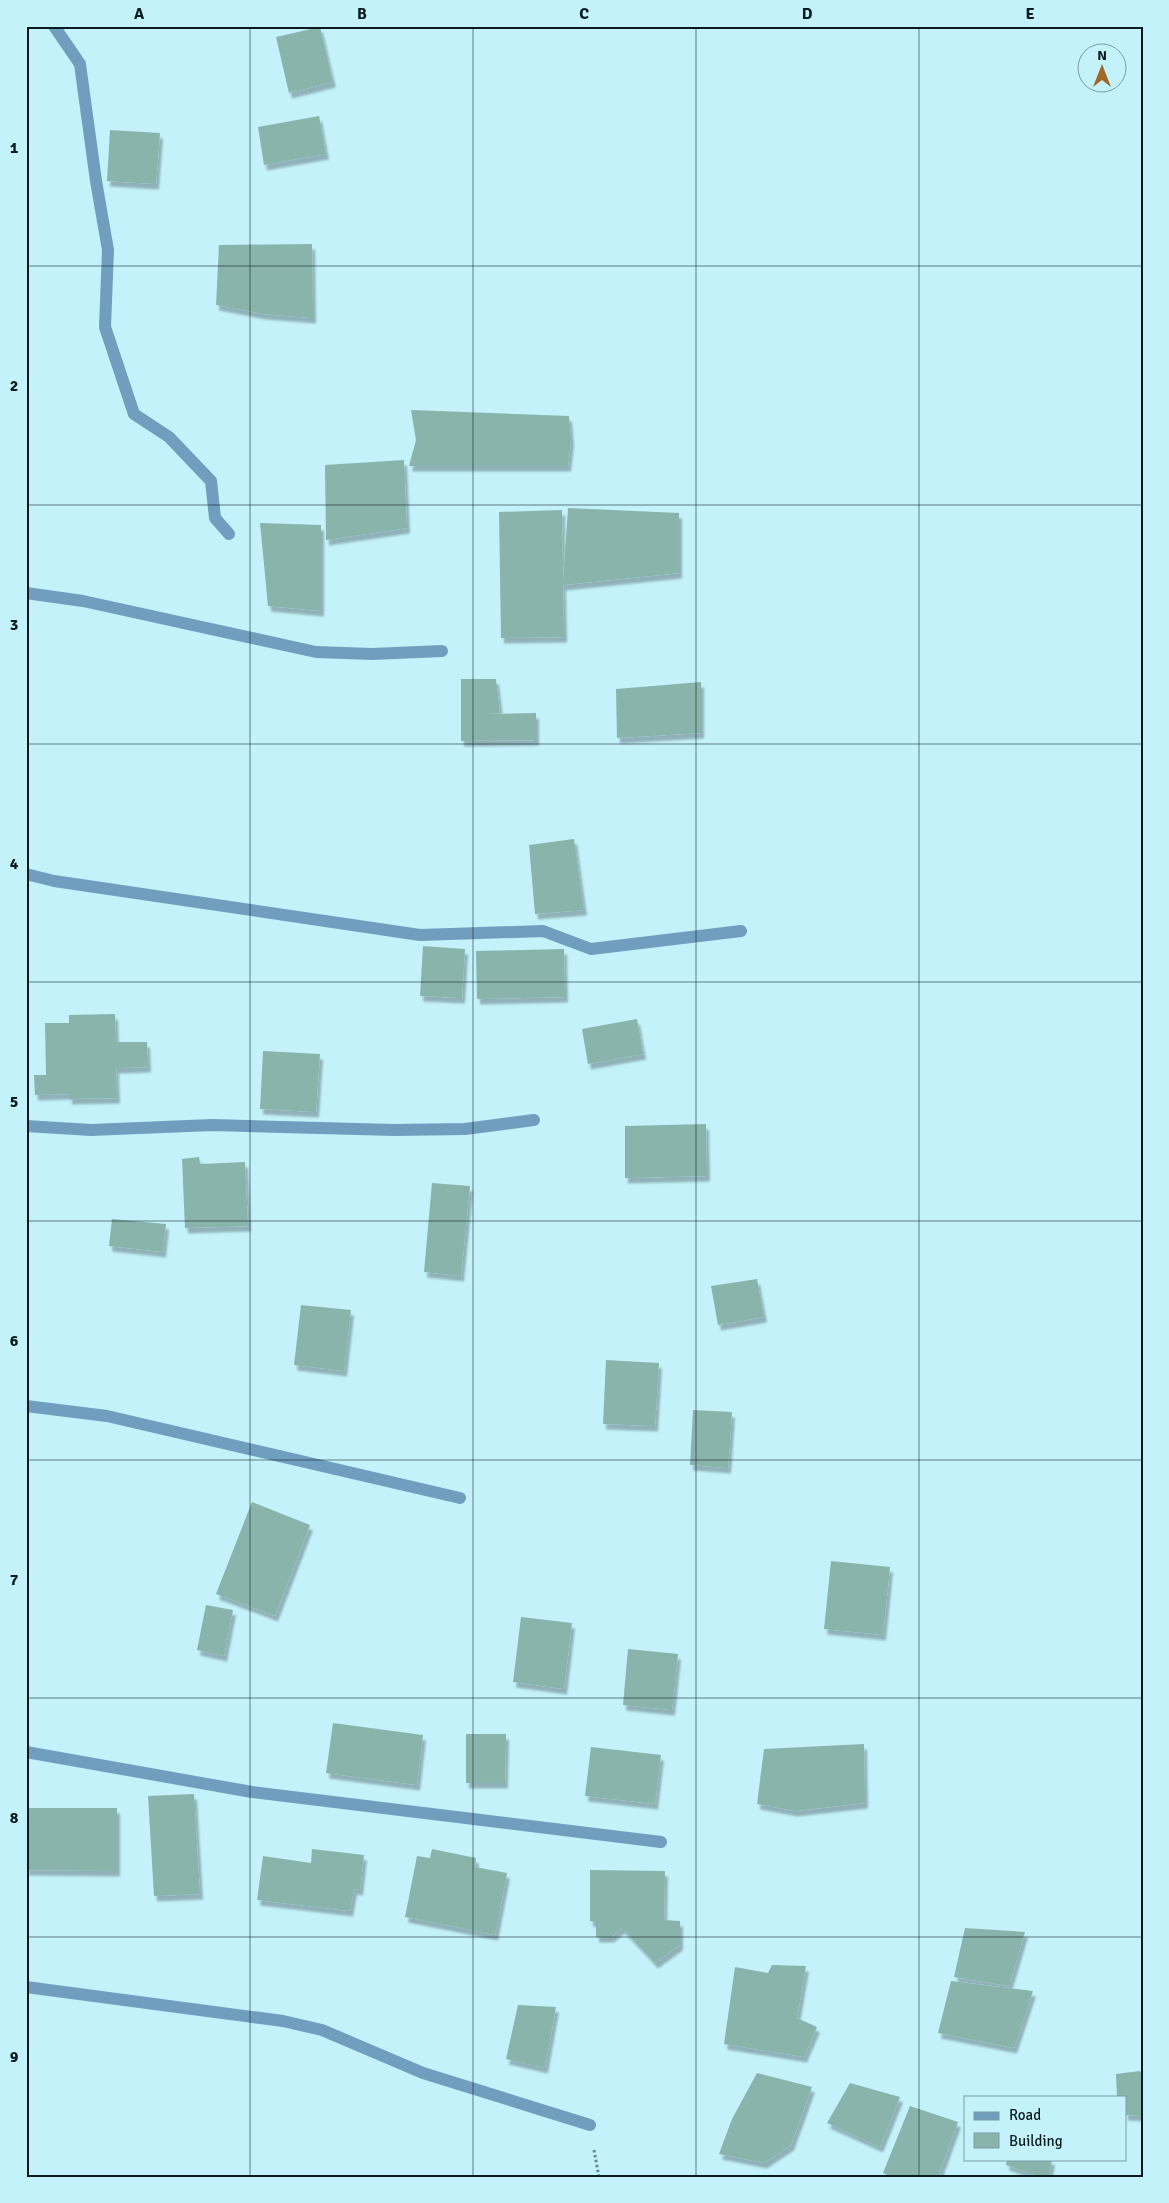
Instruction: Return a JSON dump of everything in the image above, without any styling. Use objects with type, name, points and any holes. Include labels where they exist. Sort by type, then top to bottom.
[{"type":"street","points":[[54,26],[80,64],[96,181],[108,250],[105,327],[134,414],[169,437],[210,481],[215,518],[229,534]]},
{"type":"street","points":[[26,593],[83,601],[316,652],[372,654],[442,651]]},
{"type":"street","points":[[26,874],[54,881],[420,935],[543,931],[591,948],[741,931]]},
{"type":"street","points":[[26,1126],[92,1130],[212,1125],[465,1130],[534,1120]]},
{"type":"street","points":[[26,1406],[107,1416],[460,1498]]},
{"type":"street","points":[[26,1752],[252,1792],[661,1842]]},
{"type":"street","points":[[26,1987],[299,2024],[322,2030],[423,2073],[590,2124]]},
{"type":"building","points":[[320,27],[333,82],[289,93],[276,37]]},
{"type":"building","points":[[319,116],[326,154],[264,165],[258,127]]},
{"type":"building","points":[[110,130],[160,133],[156,184],[107,181]]},
{"type":"building","points":[[312,244],[313,318],[263,314],[216,305],[219,245]]},
{"type":"building","points":[[411,410],[569,416],[571,441],[568,466],[409,466],[416,440]]},
{"type":"building","points":[[404,460],[407,528],[326,540],[325,465]]},
{"type":"building","points":[[568,508],[679,513],[679,573],[563,585],[564,637],[501,638],[499,512],[562,510],[563,581]]},
{"type":"building","points":[[260,523],[321,525],[321,611],[268,606]]},
{"type":"building","points":[[461,679],[496,679],[500,713],[487,714],[536,713],[536,740],[461,741]]},
{"type":"building","points":[[701,682],[701,733],[617,738],[616,689]]},
{"type":"building","points":[[574,839],[584,910],[535,914],[529,845]]},
{"type":"building","points":[[423,946],[465,949],[462,998],[420,996]]},
{"type":"building","points":[[564,949],[565,997],[477,999],[476,951]]},
{"type":"building","points":[[115,1014],[116,1042],[147,1042],[148,1067],[116,1068],[117,1098],[69,1099],[69,1094],[35,1095],[34,1075],[46,1075],[45,1023],[69,1023],[69,1015]]},
{"type":"building","points":[[637,1019],[643,1054],[588,1064],[582,1029]]},
{"type":"building","points":[[263,1051],[320,1054],[316,1112],[260,1109]]},
{"type":"building","points":[[706,1124],[707,1176],[625,1178],[625,1126]]},
{"type":"building","points":[[199,1157],[200,1164],[245,1162],[248,1226],[185,1228],[182,1159]]},
{"type":"building","points":[[432,1183],[470,1186],[461,1276],[424,1272]]},
{"type":"building","points":[[112,1219],[166,1224],[163,1252],[109,1246]]},
{"type":"building","points":[[757,1279],[764,1317],[718,1325],[711,1286]]},
{"type":"building","points":[[301,1305],[351,1310],[344,1371],[294,1365]]},
{"type":"building","points":[[606,1360],[659,1363],[655,1426],[603,1424]]},
{"type":"building","points":[[693,1410],[732,1412],[728,1468],[690,1465]]},
{"type":"building","points":[[252,1502],[310,1525],[275,1616],[216,1594]]},
{"type":"building","points":[[831,1561],[890,1567],[883,1635],[824,1629]]},
{"type":"building","points":[[206,1605],[233,1610],[224,1656],[197,1650]]},
{"type":"building","points":[[521,1617],[572,1623],[564,1689],[513,1682]]},
{"type":"building","points":[[628,1649],[678,1654],[672,1710],[623,1705]]},
{"type":"building","points":[[333,1723],[423,1735],[417,1785],[326,1773]]},
{"type":"building","points":[[466,1734],[506,1734],[505,1783],[466,1783]]},
{"type":"building","points":[[864,1744],[865,1803],[795,1811],[757,1804],[764,1749]]},
{"type":"building","points":[[591,1747],[661,1755],[655,1804],[585,1796]]},
{"type":"building","points":[[194,1794],[200,1894],[154,1896],[148,1796]]},
{"type":"building","points":[[26,1808],[117,1808],[117,1871],[26,1870]]},
{"type":"building","points":[[312,1849],[364,1855],[360,1890],[354,1889],[350,1911],[257,1900],[263,1856],[311,1863]]},
{"type":"building","points":[[432,1849],[476,1858],[475,1867],[507,1873],[495,1935],[405,1917],[417,1856],[430,1858]]},
{"type":"building","points":[[590,1870],[665,1871],[664,1920],[680,1921],[680,1945],[655,1963],[622,1928],[611,1937],[596,1937],[596,1922],[590,1921]]},
{"type":"building","points":[[965,1928],[1025,1932],[1009,1986],[954,1977]]},
{"type":"building","points":[[772,1965],[806,1966],[797,2018],[817,2027],[804,2057],[724,2044],[735,1967],[768,1973]]},
{"type":"building","points":[[951,1981],[1033,1991],[1014,2048],[938,2033]]},
{"type":"building","points":[[518,2005],[556,2007],[545,2068],[506,2059]]},
{"type":"building","points":[[1140,2071],[1143,2078],[1143,2116],[1126,2115],[1126,2096],[1117,2096],[1116,2074]]},
{"type":"building","points":[[757,2073],[812,2087],[791,2145],[764,2163],[719,2154],[732,2119]]},
{"type":"building","points":[[850,2083],[900,2097],[880,2147],[827,2123]]},
{"type":"building","points":[[910,2106],[958,2122],[938,2177],[892,2177],[883,2173]]},
{"type":"building","points":[[1007,2160],[1052,2160],[1049,2177],[1040,2177],[1006,2165]]}]
